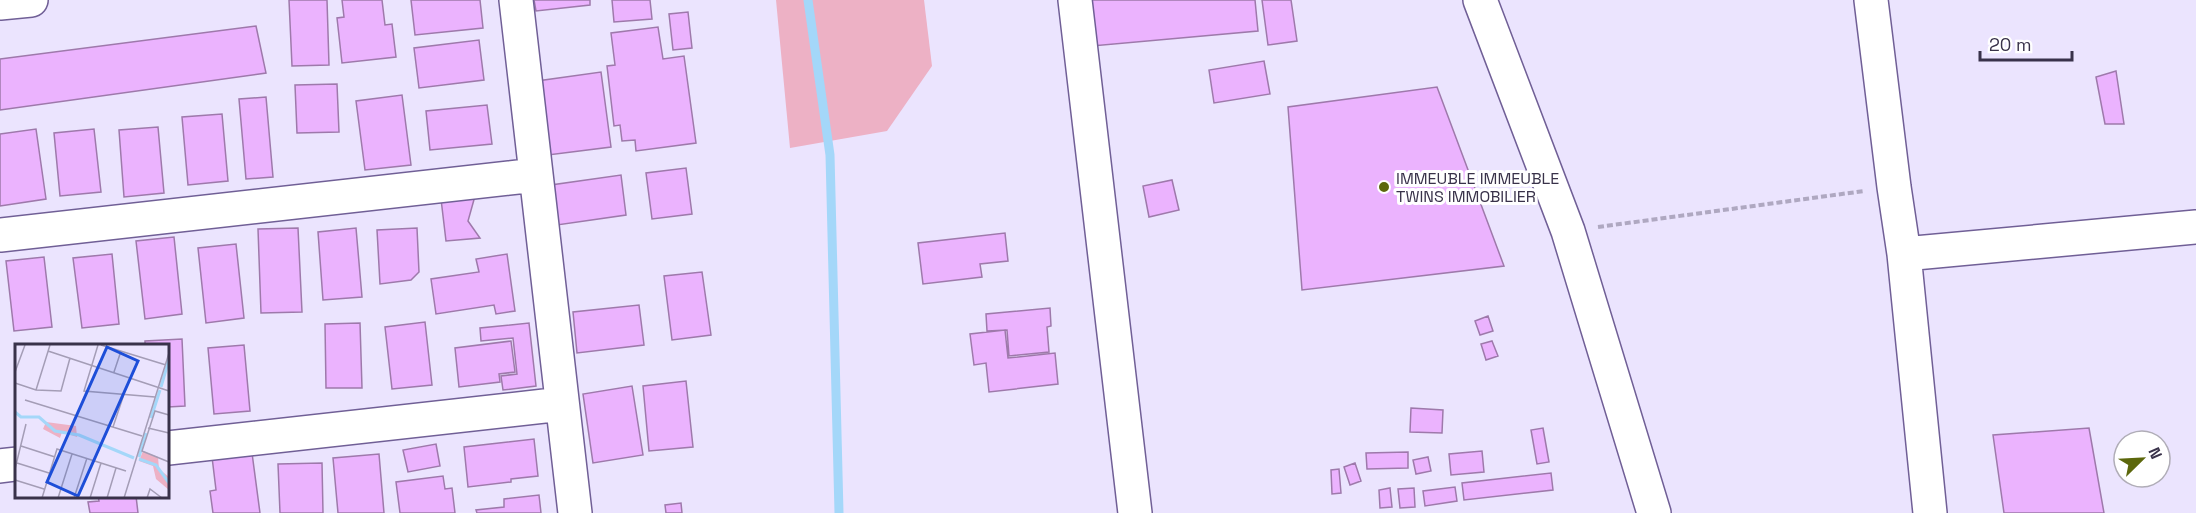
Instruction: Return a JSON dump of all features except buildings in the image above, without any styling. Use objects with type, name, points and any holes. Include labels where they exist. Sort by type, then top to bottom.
[{"type":"street","points":[[0,3],[31,0]]},
{"type":"street","points":[[516,0],[575,513]]},
{"type":"street","points":[[1075,0],[1135,513]]},
{"type":"street","points":[[1480,0],[1568,231],[1654,513]]},
{"type":"street","points":[[1871,0],[1904,254],[1930,513]]},
{"type":"street","points":[[0,235],[536,176]]},
{"type":"street","points":[[1904,254],[2196,226]]},
{"type":"street","points":[[170,448],[562,404]]},
{"type":"street","points":[[0,466],[15,464]]},
{"type":"path","points":[[1568,231],[1894,187]]},
{"type":"shaded area","points":[[776,0],[924,0],[932,66],[887,131],[790,148]]},
{"type":"waterway","points":[[808,0],[830,155],[839,513]]},
{"type":"place","name":"IMMEUBLE IMMEUBLE TWINS IMMOBILIER","points":[[1384,187]]}]
